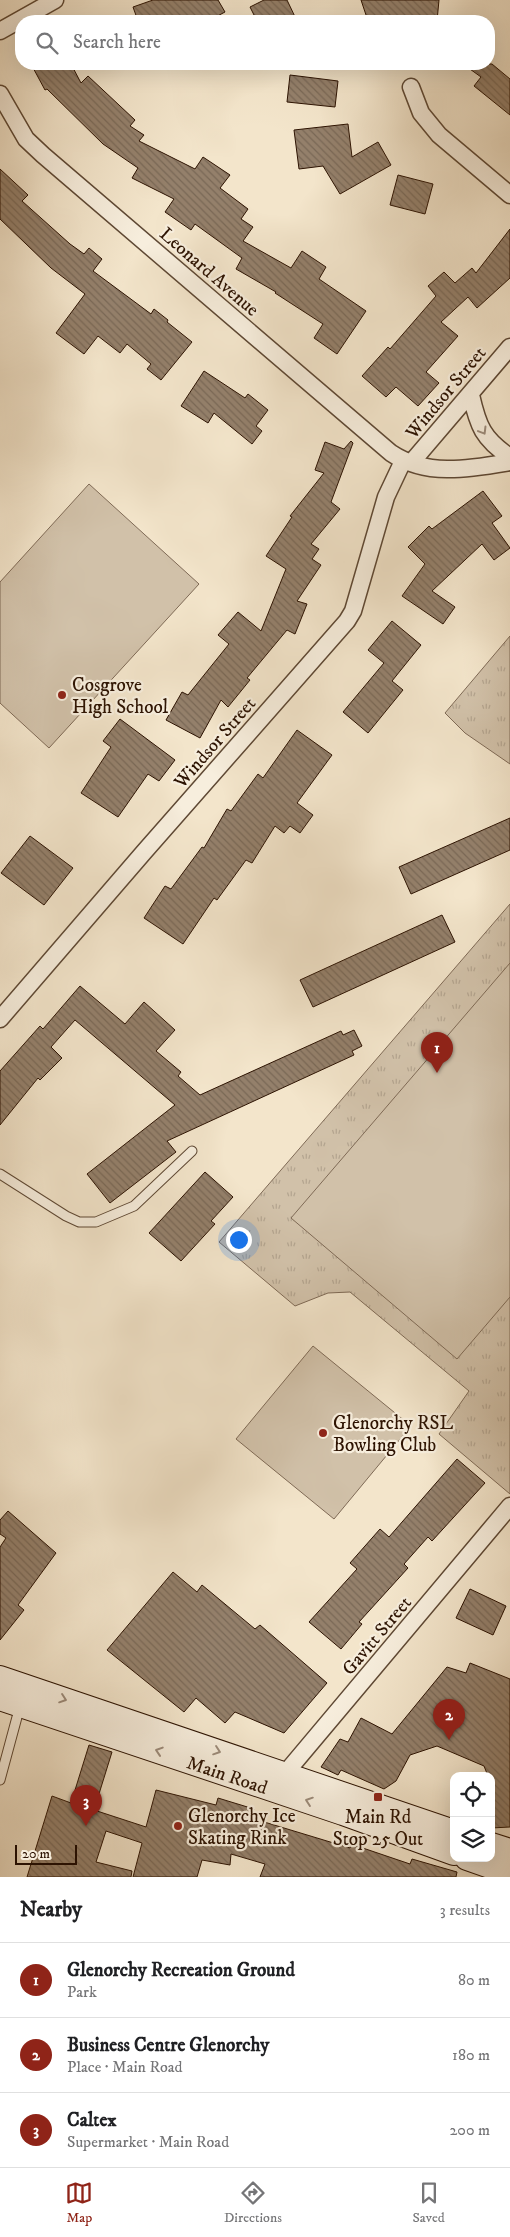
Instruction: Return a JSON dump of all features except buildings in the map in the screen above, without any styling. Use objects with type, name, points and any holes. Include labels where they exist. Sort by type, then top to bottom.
[{"type":"main road","name":"Main Road","points":[[0,1678],[15,1696],[278,1782],[450,1831]]},
{"type":"main road","name":"Main Road","points":[[278,1782],[450,1852]]},
{"type":"main road","points":[[495,1856],[510,1851]]},
{"type":"main road","points":[[482,1862],[510,1873]]},
{"type":"street","points":[[28,15],[55,0]]},
{"type":"street","points":[[0,31],[15,23]]},
{"type":"street","points":[[411,87],[421,113],[439,135],[510,195]]},
{"type":"street","name":"Leonard Avenue","points":[[0,94],[26,138],[43,155],[391,453],[407,462]]},
{"type":"street","name":"Windsor Street","points":[[0,1019],[150,844],[347,621],[353,612],[386,497],[407,462],[470,395],[510,347]]},
{"type":"street","points":[[470,395],[481,430],[493,446],[510,457]]},
{"type":"street","points":[[407,462],[427,468],[447,470],[510,462]]},
{"type":"street","name":"Gavitt Street","points":[[278,1782],[510,1506]]},
{"type":"lane","points":[[0,1174],[66,1216],[79,1222],[96,1222],[134,1206],[192,1152]]},
{"type":"lane","points":[[0,1780],[15,1696]]},
{"type":"green space","points":[[89,484],[199,584],[49,748],[0,703],[0,582]]},
{"type":"green space","points":[[510,636],[510,764],[465,733],[445,713]]},
{"type":"green space","points":[[510,904],[510,1494],[439,1434],[469,1391],[350,1292],[328,1293],[295,1306],[219,1242]]},
{"type":"green space","points":[[510,963],[510,1297],[457,1359],[291,1218]]},
{"type":"green space","name":"Glenorchy RSL Bowling Club","points":[[313,1346],[411,1426],[334,1519],[236,1439]]},
{"type":"place","name":"Cosgrove High School","points":[[62,695]]},
{"type":"place","name":"Glenorchy Recreation Ground","points":[[437,1073]]},
{"type":"place","name":"Glenorchy RSL Bowling Club","points":[[323,1433]]},
{"type":"place","name":"Business Centre Glenorchy","points":[[449,1740]]},
{"type":"place","name":"Main Rd Stop 25 Out","points":[[378,1797]]},
{"type":"place","name":"Caltex","points":[[86,1826]]},
{"type":"place","name":"Glenorchy Ice Skating Rink","points":[[178,1826]]}]
